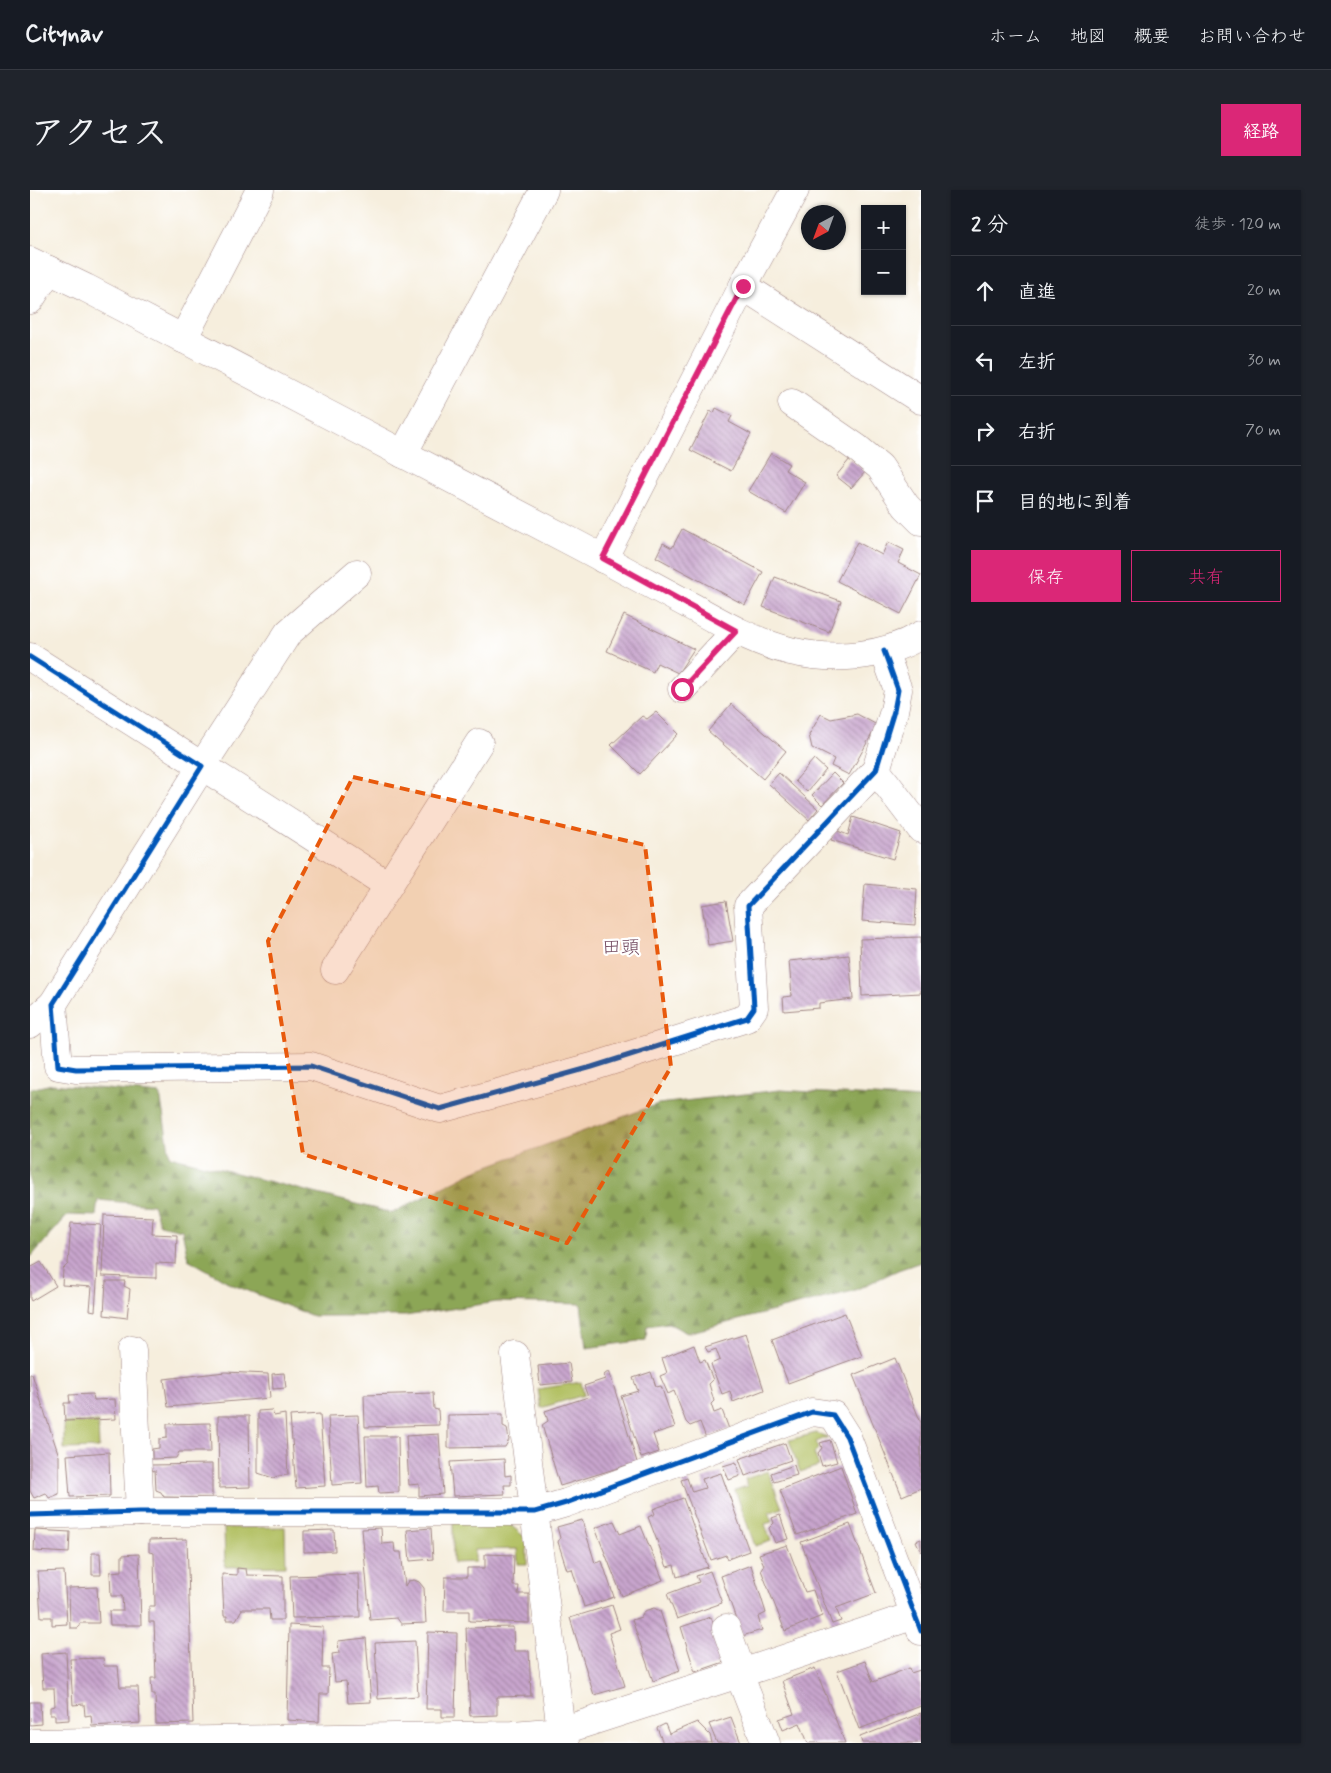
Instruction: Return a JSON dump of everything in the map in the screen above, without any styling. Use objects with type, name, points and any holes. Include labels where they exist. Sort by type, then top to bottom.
[{"type":"street","points":[[183,339],[260,190]]},
{"type":"street","points":[[403,454],[544,190]]},
{"type":"street","points":[[603,558],[743,286],[796,190]]},
{"type":"street","points":[[30,300],[40,266],[603,558],[736,631],[766,643],[790,651],[816,655],[852,656],[884,651],[921,635]]},
{"type":"street","points":[[743,286],[921,400]]},
{"type":"street","points":[[792,403],[857,448],[880,467],[906,506],[921,521]]},
{"type":"street","points":[[30,1024],[53,1004],[288,633],[357,573]]},
{"type":"street","points":[[682,689],[736,631]]},
{"type":"street","points":[[53,1004],[58,1066],[76,1069],[311,1066],[440,1109],[592,1067],[747,1018],[754,1008],[748,906],[876,770],[894,712],[909,694],[894,677],[884,651]]},
{"type":"street","points":[[30,657],[388,885]]},
{"type":"street","points":[[335,970],[479,743]]},
{"type":"street","points":[[876,770],[921,829]]},
{"type":"street","points":[[132,1350],[140,1512]]},
{"type":"street","points":[[515,1355],[563,1737]]},
{"type":"street","points":[[30,1515],[140,1512],[535,1512],[812,1412],[833,1415],[847,1437],[919,1620],[739,1674],[563,1737],[512,1735],[315,1741],[34,1743]]},
{"type":"street","points":[[726,1628],[737,1659],[739,1674],[766,1743]]},
{"type":"highlighted area","points":[[353,777],[645,845],[671,1067],[567,1243],[303,1154],[268,941]]},
{"type":"green space","points":[[52,1084],[160,1094],[170,1156],[392,1213],[474,1171],[658,1104],[780,1090],[921,1099],[921,1262],[898,1270],[853,1291],[687,1333],[668,1323],[647,1326],[646,1340],[586,1348],[581,1304],[497,1302],[405,1316],[313,1316],[233,1285],[188,1259],[182,1230],[160,1225],[153,1205],[98,1200],[96,1216],[68,1215],[30,1258],[30,1089]]},
{"type":"green space","points":[[581,1382],[584,1395],[541,1408],[538,1389]]},
{"type":"green space","points":[[98,1422],[99,1448],[64,1449],[64,1423]]},
{"type":"green space","points":[[816,1433],[828,1437],[816,1442],[819,1448],[814,1453],[819,1466],[800,1472],[789,1440]]},
{"type":"green space","points":[[768,1471],[782,1508],[769,1513],[772,1522],[765,1524],[771,1541],[755,1546],[735,1490],[747,1486],[745,1479]]},
{"type":"green space","points":[[453,1522],[507,1522],[527,1539],[527,1564],[518,1564],[517,1549],[475,1550],[475,1562],[453,1563]]},
{"type":"green space","points":[[285,1527],[286,1566],[225,1567],[224,1528]]},
{"type":"building","points":[[716,408],[732,416],[729,422],[751,434],[731,471],[690,450],[710,411],[714,413]]},
{"type":"building","points":[[771,453],[789,464],[785,470],[805,482],[786,513],[748,491]]},
{"type":"building","points":[[850,459],[866,471],[851,488],[836,476]]},
{"type":"building","points":[[682,529],[763,572],[745,605],[656,557],[663,543],[672,548]]},
{"type":"building","points":[[857,542],[882,555],[888,542],[904,550],[898,563],[921,575],[901,614],[837,581]]},
{"type":"building","points":[[775,577],[841,601],[829,632],[763,607]]},
{"type":"building","points":[[624,615],[694,649],[678,673],[657,663],[653,672],[607,651]]},
{"type":"building","points":[[731,704],[786,751],[763,779],[708,731]]},
{"type":"building","points":[[656,712],[678,734],[640,774],[611,745],[642,716],[647,719]]},
{"type":"building","points":[[821,714],[831,719],[857,714],[877,725],[849,775],[831,766],[834,759],[812,748],[809,735]]},
{"type":"building","points":[[814,759],[826,770],[807,792],[795,781]]},
{"type":"building","points":[[779,773],[818,809],[809,820],[769,784]]},
{"type":"building","points":[[833,773],[843,783],[822,805],[812,795]]},
{"type":"building","points":[[853,817],[901,833],[893,859],[831,840],[835,830],[848,835]]},
{"type":"building","points":[[865,884],[917,889],[915,925],[862,921]]},
{"type":"building","points":[[726,901],[733,941],[708,945],[702,905]]},
{"type":"building","points":[[921,937],[921,993],[862,996],[860,939]]},
{"type":"building","points":[[849,955],[853,999],[819,1003],[819,1008],[784,1011],[783,997],[792,996],[789,961]]},
{"type":"building","points":[[104,1215],[153,1217],[152,1234],[177,1235],[176,1264],[156,1263],[156,1278],[102,1276]]},
{"type":"building","points":[[71,1223],[101,1225],[95,1311],[90,1310],[92,1287],[62,1285],[63,1269],[68,1264]]},
{"type":"building","points":[[41,1262],[56,1286],[31,1301],[30,1268]]},
{"type":"building","points":[[106,1281],[125,1281],[124,1286],[130,1289],[127,1318],[104,1315]]},
{"type":"building","points":[[845,1313],[862,1356],[788,1383],[772,1340]]},
{"type":"building","points":[[746,1334],[764,1390],[733,1402],[730,1391],[722,1394],[711,1364],[720,1360],[716,1349],[708,1352],[705,1347]]},
{"type":"building","points":[[694,1345],[700,1362],[705,1360],[713,1380],[709,1384],[714,1401],[711,1404],[714,1413],[722,1410],[729,1429],[706,1438],[700,1422],[690,1426],[686,1422],[674,1391],[668,1394],[660,1376],[667,1373],[662,1358]]},
{"type":"building","points":[[895,1358],[921,1423],[921,1488],[902,1496],[853,1375]]},
{"type":"building","points":[[569,1363],[572,1382],[540,1385],[538,1366]]},
{"type":"building","points":[[609,1371],[637,1462],[560,1486],[542,1425],[548,1421],[545,1411],[588,1397],[584,1386],[605,1379],[604,1375]]},
{"type":"building","points":[[225,1372],[268,1374],[270,1398],[168,1407],[164,1379]]},
{"type":"building","points":[[651,1372],[656,1387],[661,1386],[675,1427],[653,1434],[659,1452],[641,1458],[621,1396],[638,1391],[633,1378]]},
{"type":"building","points":[[284,1373],[286,1388],[273,1389],[272,1374]]},
{"type":"building","points":[[30,1374],[32,1374],[59,1456],[59,1494],[49,1498],[46,1493],[34,1498],[30,1491]]},
{"type":"building","points":[[433,1393],[434,1409],[438,1410],[439,1425],[365,1427],[364,1395]]},
{"type":"building","points":[[93,1394],[94,1400],[115,1399],[116,1419],[65,1421],[64,1403],[70,1403],[69,1395]]},
{"type":"building","points":[[272,1410],[274,1416],[285,1414],[288,1475],[273,1478],[258,1473],[258,1411]]},
{"type":"building","points":[[320,1414],[325,1486],[296,1488],[290,1416]]},
{"type":"building","points":[[503,1414],[503,1426],[507,1428],[509,1440],[505,1447],[448,1448],[448,1415]]},
{"type":"building","points":[[358,1415],[362,1483],[332,1485],[328,1416]]},
{"type":"building","points":[[218,1416],[249,1416],[250,1487],[219,1488]]},
{"type":"building","points":[[210,1423],[211,1452],[179,1452],[176,1458],[152,1459],[152,1449],[159,1448],[159,1439],[167,1438],[167,1424]]},
{"type":"building","points":[[439,1434],[443,1494],[419,1496],[419,1484],[409,1485],[406,1436]]},
{"type":"building","points":[[365,1436],[398,1436],[399,1492],[379,1493],[378,1486],[367,1487]]},
{"type":"building","points":[[830,1440],[837,1462],[822,1466],[818,1453],[822,1448],[820,1443]]},
{"type":"building","points":[[785,1443],[791,1460],[745,1476],[739,1459]]},
{"type":"building","points":[[109,1452],[110,1496],[70,1497],[67,1455]]},
{"type":"building","points":[[504,1459],[505,1476],[511,1475],[511,1485],[504,1485],[505,1494],[453,1496],[450,1462]]},
{"type":"building","points":[[736,1462],[740,1476],[729,1480],[723,1466]]},
{"type":"building","points":[[212,1464],[212,1498],[164,1497],[161,1492],[156,1490],[155,1470],[153,1471],[150,1465]]},
{"type":"building","points":[[794,1465],[797,1475],[774,1482],[771,1473]]},
{"type":"building","points":[[841,1466],[857,1514],[797,1535],[780,1490]]},
{"type":"building","points":[[721,1473],[749,1551],[728,1559],[726,1555],[711,1560],[681,1480],[687,1478],[692,1492],[705,1488],[702,1479]]},
{"type":"building","points":[[683,1498],[708,1567],[677,1577],[674,1565],[667,1567],[648,1517],[655,1514],[653,1509]]},
{"type":"building","points":[[780,1515],[788,1539],[775,1543],[769,1528],[774,1523],[772,1518]]},
{"type":"building","points":[[582,1520],[595,1563],[602,1561],[614,1597],[584,1607],[572,1569],[567,1570],[558,1542],[560,1538],[557,1527]]},
{"type":"building","points":[[614,1521],[620,1534],[641,1526],[663,1580],[622,1596],[595,1528]]},
{"type":"building","points":[[850,1524],[876,1593],[836,1608],[841,1621],[832,1624],[801,1542]]},
{"type":"building","points":[[381,1528],[382,1544],[394,1543],[395,1552],[401,1552],[405,1586],[408,1581],[414,1580],[419,1582],[424,1588],[426,1623],[401,1624],[397,1618],[370,1620],[362,1529]]},
{"type":"building","points":[[431,1528],[433,1559],[410,1561],[407,1530]]},
{"type":"building","points":[[35,1530],[70,1532],[69,1553],[34,1551]]},
{"type":"building","points":[[334,1530],[335,1551],[304,1552],[304,1531]]},
{"type":"building","points":[[187,1539],[193,1723],[156,1724],[155,1694],[152,1694],[151,1678],[156,1678],[154,1622],[149,1622],[149,1606],[155,1606],[154,1553],[149,1552],[149,1540]]},
{"type":"building","points":[[921,1539],[921,1552],[916,1541]]},
{"type":"building","points":[[787,1545],[805,1592],[813,1590],[822,1616],[785,1631],[761,1570],[764,1565],[759,1554]]},
{"type":"building","points":[[92,1553],[100,1553],[101,1575],[92,1575]]},
{"type":"building","points":[[139,1554],[141,1625],[110,1625],[109,1611],[123,1611],[122,1596],[111,1596],[110,1572],[122,1571],[122,1555]]},
{"type":"building","points":[[485,1554],[514,1555],[513,1586],[519,1586],[518,1594],[529,1594],[529,1623],[469,1621],[469,1611],[444,1611],[445,1577],[467,1577],[467,1568],[485,1568]]},
{"type":"building","points":[[751,1565],[766,1613],[758,1617],[762,1630],[742,1636],[721,1576]]},
{"type":"building","points":[[237,1568],[246,1569],[247,1575],[283,1576],[283,1620],[270,1620],[269,1609],[242,1609],[236,1620],[227,1620],[227,1616],[224,1616],[222,1574],[237,1575]]},
{"type":"building","points":[[64,1571],[67,1624],[52,1625],[52,1617],[41,1617],[38,1572]]},
{"type":"building","points":[[710,1571],[722,1603],[677,1619],[667,1594],[699,1582],[696,1576]]},
{"type":"building","points":[[359,1574],[360,1617],[292,1618],[290,1576]]},
{"type":"building","points":[[97,1587],[99,1623],[80,1623],[78,1628],[70,1628],[69,1588]]},
{"type":"building","points":[[612,1605],[620,1629],[609,1633],[625,1686],[594,1695],[570,1618]]},
{"type":"building","points":[[654,1608],[660,1611],[680,1671],[653,1681],[632,1620],[641,1617],[644,1611]]},
{"type":"building","points":[[711,1617],[727,1661],[695,1672],[681,1627]]},
{"type":"building","points":[[289,1625],[323,1627],[322,1668],[329,1668],[328,1694],[320,1694],[319,1722],[287,1720]]},
{"type":"building","points":[[513,1627],[514,1651],[529,1651],[531,1696],[497,1697],[497,1715],[470,1716],[466,1628]]},
{"type":"building","points":[[428,1632],[457,1633],[455,1717],[442,1717],[442,1709],[426,1709]]},
{"type":"building","points":[[366,1638],[371,1702],[348,1703],[346,1681],[335,1682],[332,1654],[339,1653],[338,1641]]},
{"type":"building","points":[[415,1641],[418,1696],[378,1699],[375,1643]]},
{"type":"building","points":[[66,1652],[69,1720],[55,1721],[55,1715],[50,1715],[50,1707],[55,1706],[54,1688],[43,1688],[41,1654]]},
{"type":"building","points":[[103,1658],[104,1666],[118,1666],[120,1687],[138,1687],[140,1723],[92,1726],[91,1715],[85,1716],[84,1704],[73,1705],[70,1659]]},
{"type":"building","points":[[865,1661],[873,1682],[909,1668],[911,1673],[920,1670],[921,1706],[859,1729],[837,1671]]},
{"type":"building","points":[[815,1668],[845,1743],[808,1743],[800,1723],[783,1730],[779,1719],[794,1714],[782,1681]]},
{"type":"building","points":[[30,1702],[40,1702],[41,1724],[30,1725]]},
{"type":"building","points":[[921,1713],[921,1743],[862,1743],[860,1737]]},
{"type":"building","points":[[731,1717],[741,1743],[717,1743],[709,1724]]},
{"type":"building","points":[[697,1722],[710,1735],[712,1743],[663,1743],[657,1728],[665,1724],[669,1734]]},
{"type":"cycle path","points":[[30,657],[202,766],[53,1004],[58,1066],[76,1069],[311,1066],[440,1109],[592,1067],[747,1018],[754,1008],[748,906],[876,770],[894,711],[898,690],[884,651]]},
{"type":"cycle path","points":[[30,1515],[140,1512],[535,1512],[566,1503],[812,1412],[833,1415],[847,1437],[921,1631]]},
{"type":"district","name":"田頭","points":[[621,947]]},
{"type":"route","points":[[682,689],[736,631],[603,558],[743,286]]}]
